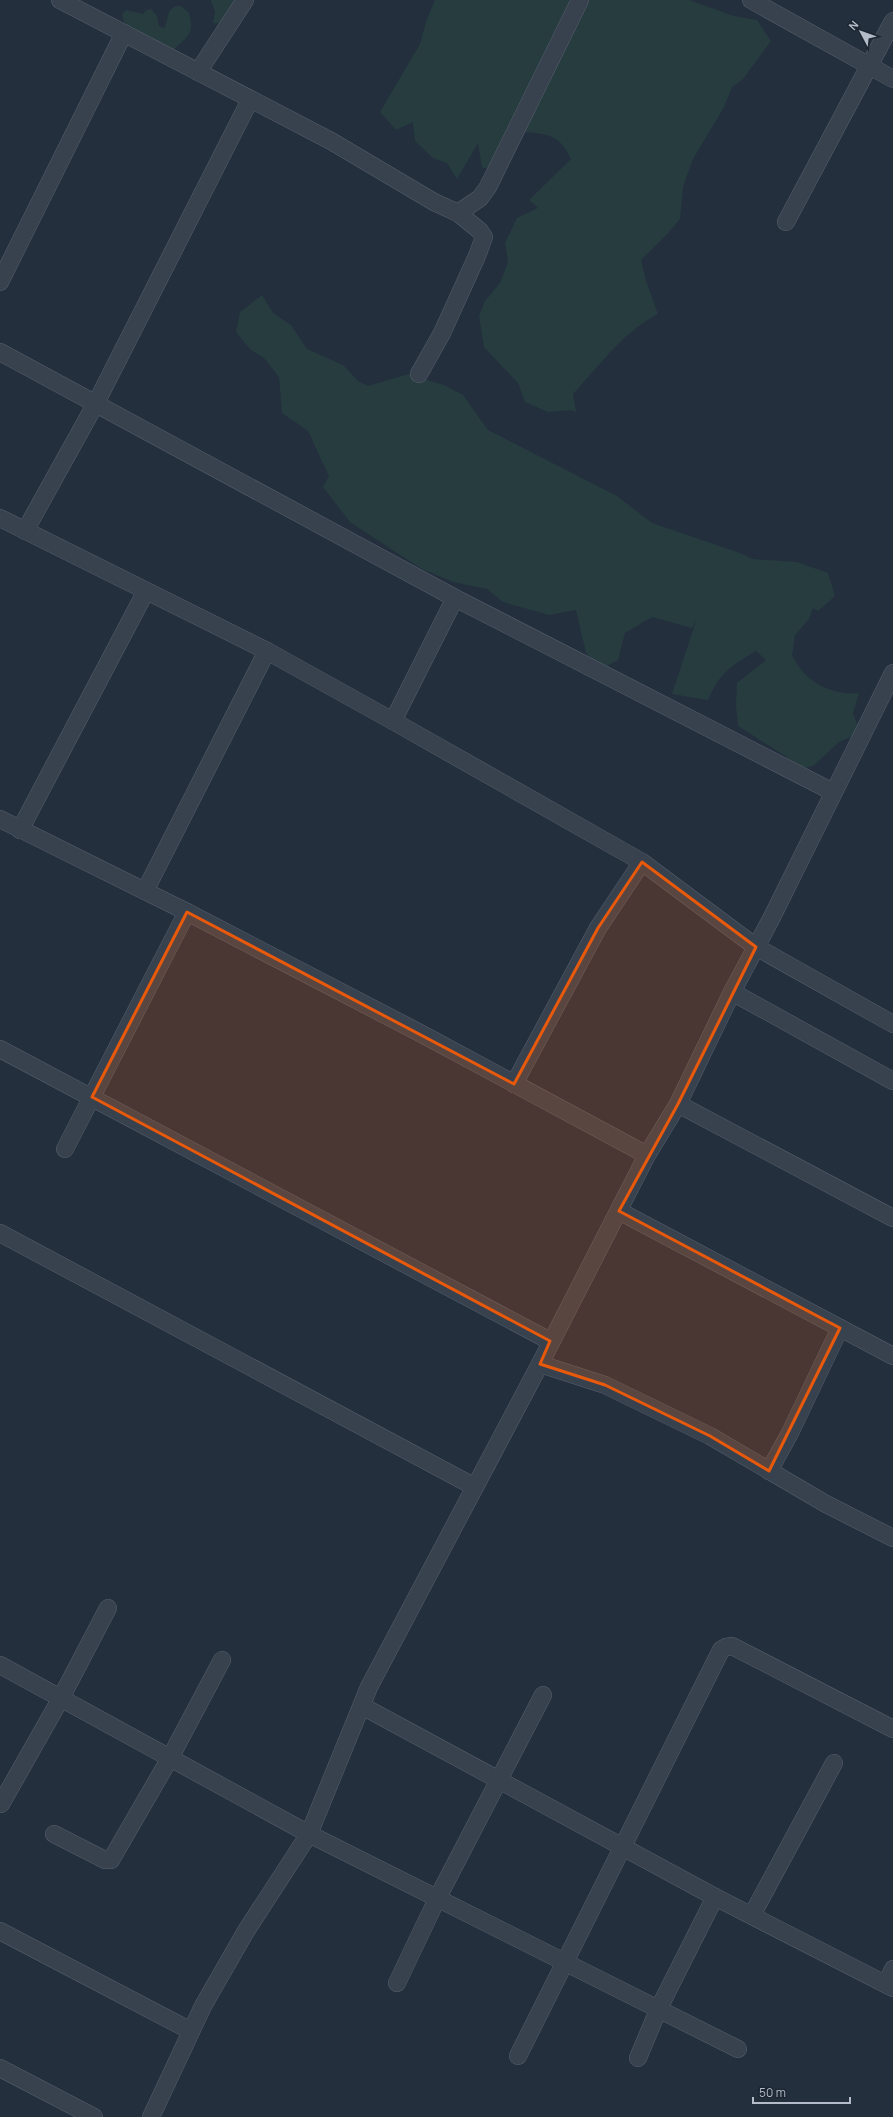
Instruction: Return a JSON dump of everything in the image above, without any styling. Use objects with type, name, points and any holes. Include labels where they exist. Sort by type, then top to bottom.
[{"type":"street","points":[[198,72],[245,0]]},
{"type":"street","points":[[458,213],[480,198],[488,187],[580,0]]},
{"type":"street","points":[[751,0],[893,79]]},
{"type":"street","points":[[67,2],[250,100],[331,141],[434,202],[458,213],[480,231],[484,237],[482,243],[442,333],[419,374]]},
{"type":"street","points":[[786,222],[893,22]]},
{"type":"street","points":[[0,282],[124,33]]},
{"type":"street","points":[[25,531],[96,403],[250,100]]},
{"type":"street","points":[[0,352],[455,598],[833,792]]},
{"type":"street","points":[[0,518],[267,651],[393,721],[642,862],[756,947],[891,1018]]},
{"type":"street","points":[[20,830],[146,592]]},
{"type":"street","points":[[393,721],[455,598]]},
{"type":"street","points":[[145,891],[267,651]]},
{"type":"street","points":[[151,2117],[203,2006],[246,1931],[309,1834],[369,1687],[540,1364],[646,1156],[678,1104],[732,992],[893,673]]},
{"type":"street","points":[[0,819],[187,912],[412,1029],[646,1156]]},
{"type":"street","points":[[514,1084],[598,928],[642,862]]},
{"type":"street","points":[[65,1150],[187,912]]},
{"type":"street","points":[[732,992],[893,1081]]},
{"type":"street","points":[[0,1049],[550,1342]]},
{"type":"street","points":[[678,1104],[893,1218]]},
{"type":"street","points":[[619,1211],[893,1356]]},
{"type":"street","points":[[0,1233],[475,1487]]},
{"type":"street","points":[[769,1471],[790,1433],[840,1328]]},
{"type":"street","points":[[540,1364],[605,1385],[710,1436],[826,1504],[893,1538]]},
{"type":"street","points":[[1,1804],[61,1698],[108,1608]]},
{"type":"street","points":[[518,2056],[721,1650],[732,1646],[893,1729]]},
{"type":"street","points":[[54,1834],[106,1860],[111,1860],[170,1758],[222,1660]]},
{"type":"street","points":[[0,1665],[309,1834],[437,1899],[659,2008],[738,2049]]},
{"type":"street","points":[[397,1983],[437,1899],[543,1695]]},
{"type":"street","points":[[362,1706],[624,1846],[715,1897],[891,1980]]},
{"type":"street","points":[[752,1915],[834,1763]]},
{"type":"street","points":[[638,2058],[659,2008],[715,1897]]},
{"type":"street","points":[[0,1931],[191,2031]]},
{"type":"street","points":[[0,2068],[94,2117]]},
{"type":"highlighted area","points":[[642,862],[756,947],[678,1104],[619,1211],[840,1328],[769,1471],[710,1436],[605,1385],[540,1364],[550,1341],[92,1097],[187,912],[514,1084],[598,928]]},
{"type":"green space","points":[[211,0],[234,0],[234,8],[223,24],[213,23],[215,12]]},
{"type":"green space","points":[[435,0],[689,0],[734,16],[757,20],[771,41],[743,79],[732,87],[724,107],[693,159],[683,187],[680,219],[641,260],[646,281],[658,314],[645,321],[612,350],[573,394],[576,412],[570,410],[548,412],[525,402],[518,383],[484,347],[479,316],[485,301],[500,283],[508,262],[505,243],[517,218],[538,208],[529,200],[571,159],[567,151],[563,145],[548,135],[525,132],[498,167],[482,168],[478,143],[457,179],[447,163],[433,158],[415,141],[413,122],[396,130],[380,112],[420,44],[426,22]]},
{"type":"green space","points":[[176,6],[181,6],[189,13],[191,27],[188,36],[172,52],[152,43],[152,38],[132,30],[125,24],[122,14],[126,10],[143,14],[146,10],[151,9],[157,16],[159,26],[164,28],[170,10]]},
{"type":"green space","points":[[262,295],[273,313],[291,325],[307,349],[343,365],[358,381],[368,386],[412,373],[420,378],[444,385],[463,395],[488,430],[617,496],[652,523],[740,553],[752,559],[797,562],[828,573],[835,596],[818,611],[813,608],[809,619],[795,635],[792,656],[810,679],[823,687],[837,692],[852,694],[859,693],[853,713],[860,733],[839,742],[813,766],[804,768],[792,767],[787,757],[738,726],[736,705],[737,683],[766,660],[756,651],[739,661],[722,676],[717,682],[708,700],[672,694],[696,621],[692,628],[652,617],[625,633],[618,660],[601,669],[586,653],[576,610],[549,615],[503,602],[487,589],[453,582],[420,568],[350,522],[323,487],[329,476],[308,431],[282,413],[279,377],[264,358],[251,350],[236,332],[240,312]]}]
